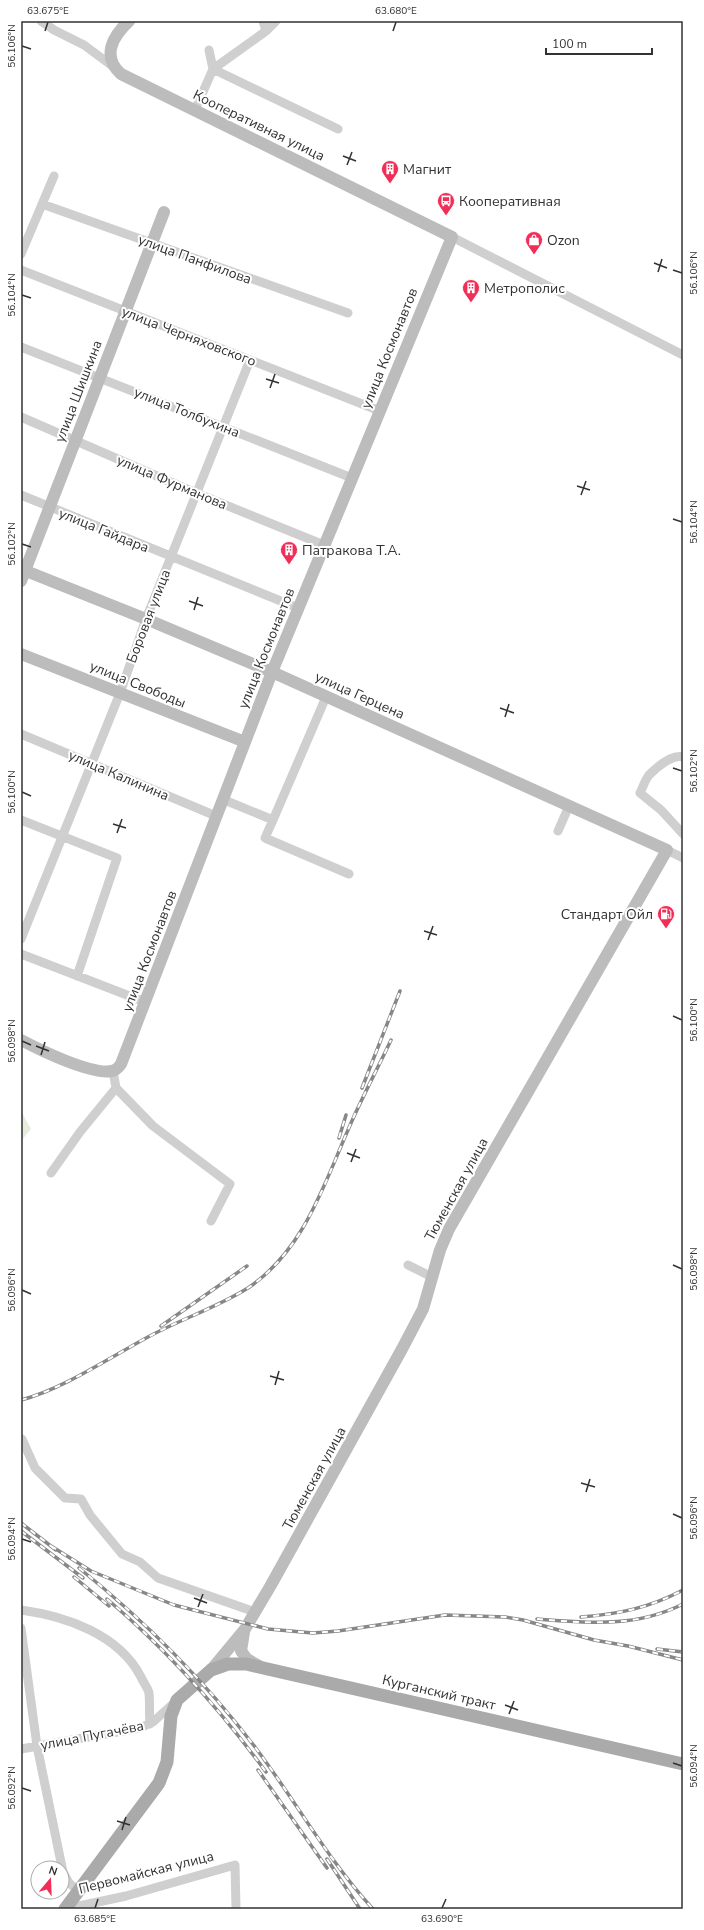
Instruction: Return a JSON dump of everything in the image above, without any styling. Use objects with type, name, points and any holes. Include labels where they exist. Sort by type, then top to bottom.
[{"type":"main road","name":"Курганский тракт","points":[[211,1670],[235,1663],[266,1669],[683,1764]]},
{"type":"main road","points":[[177,1700],[211,1670]]},
{"type":"main road","name":"Первомайская улица","points":[[65,1909],[159,1783],[167,1762],[171,1716],[177,1700]]},
{"type":"street","points":[[41,21],[54,30],[84,45],[118,71]]},
{"type":"street","points":[[118,71],[111,62],[111,52],[114,39],[129,21]]},
{"type":"street","points":[[263,21],[266,31]]},
{"type":"street","points":[[195,110],[214,69],[266,31],[276,21]]},
{"type":"street","points":[[209,50],[214,69],[338,129]]},
{"type":"street","name":"Кооперативная улица","points":[[118,71],[452,237],[683,355]]},
{"type":"street","points":[[21,254],[54,176]]},
{"type":"street","name":"улица Панфилова","points":[[42,204],[348,314]]},
{"type":"street","name":"улица Шишкина","points":[[22,574],[164,212]]},
{"type":"street","name":"улица Космонавтов","points":[[113,1071],[118,1069],[121,1064],[272,672],[452,237]]},
{"type":"street","name":"улица Черняховского","points":[[21,270],[380,411]]},
{"type":"street","name":"улица Толбухина","points":[[21,346],[352,478]]},
{"type":"street","name":"Боровая улица","points":[[21,939],[120,693],[170,557],[250,360]]},
{"type":"street","name":"улица Фурманова","points":[[21,417],[75,439],[196,493],[324,545]]},
{"type":"street","name":"улица Гайдара","points":[[21,495],[298,608]]},
{"type":"street","name":"улица Герцена","points":[[22,574],[146,619],[272,672],[683,858]]},
{"type":"street","name":"улица Свободы","points":[[21,654],[245,742]]},
{"type":"street","points":[[326,697],[265,838],[349,874]]},
{"type":"street","name":"улица Калинина","points":[[21,734],[216,816]]},
{"type":"street","points":[[683,757],[680,756],[669,760],[648,776],[640,793],[661,810],[683,834]]},
{"type":"street","points":[[222,799],[273,820]]},
{"type":"street","points":[[558,831],[569,806]]},
{"type":"street","points":[[21,820],[117,858],[77,976]]},
{"type":"street","name":"Тюменская улица","points":[[211,1670],[245,1629],[402,1349],[422,1310],[440,1250],[449,1230],[667,850]]},
{"type":"street","points":[[21,954],[145,1002]]},
{"type":"street","points":[[21,1040],[89,1069],[113,1071],[116,1088],[154,1126],[230,1184],[212,1221]]},
{"type":"street","points":[[51,1173],[80,1132],[116,1088]]},
{"type":"street","points":[[408,1265],[432,1277]]},
{"type":"street","points":[[22,1439],[36,1468],[65,1498],[81,1499],[90,1515],[122,1554],[140,1562],[158,1578],[255,1612]]},
{"type":"street","points":[[21,1610],[45,1613],[74,1622],[109,1641],[135,1665],[149,1692],[150,1724]]},
{"type":"street","points":[[21,1628],[37,1746],[63,1872],[69,1883],[79,1891]]},
{"type":"street","points":[[245,1629],[241,1645],[244,1656],[255,1664],[266,1669]]},
{"type":"street","name":"улица Пугачёва","points":[[21,1750],[140,1728],[150,1724],[165,1713],[177,1700]]},
{"type":"street","name":"Первомайская улица","points":[[65,1909],[126,1896],[235,1865],[236,1909]]},
{"type":"shaded area","points":[[21,1111],[31,1129],[21,1141]]},
{"type":"railway","points":[[362,1088],[400,991]]},
{"type":"railway","points":[[21,1400],[37,1395],[69,1381],[160,1331],[224,1302],[248,1288],[267,1273],[283,1256],[297,1237],[309,1216],[320,1195],[358,1107],[391,1040]]},
{"type":"railway","points":[[339,1138],[346,1115]]},
{"type":"railway","points":[[161,1326],[247,1266]]},
{"type":"railway","points":[[21,1523],[56,1550]]},
{"type":"railway","points":[[21,1531],[83,1578]]},
{"type":"railway","points":[[51,1546],[91,1571],[174,1605],[268,1629],[313,1633],[338,1631],[445,1615],[505,1617],[523,1620],[594,1640],[628,1646],[683,1660]]},
{"type":"railway","points":[[79,1568],[127,1609],[173,1652],[236,1722],[270,1767],[326,1850],[373,1909]]},
{"type":"railway","points":[[74,1577],[109,1606]]},
{"type":"railway","points":[[581,1617],[621,1612],[646,1606],[683,1590]]},
{"type":"railway","points":[[107,1599],[171,1659],[230,1725],[266,1772]]},
{"type":"railway","points":[[537,1619],[574,1622],[611,1622],[647,1617],[665,1612],[683,1604]]},
{"type":"railway","points":[[657,1649],[683,1652]]},
{"type":"railway","points":[[258,1770],[327,1868]]},
{"type":"railway","points":[[327,1859],[360,1909]]},
{"type":"place","name":"Магнит","points":[[390,184]]},
{"type":"place","name":"Кооперативная","points":[[446,216]]},
{"type":"place","name":"Ozon","points":[[534,255]]},
{"type":"place","name":"Метрополис","points":[[471,303]]},
{"type":"place","name":"Патракова Т.А.","points":[[289,565]]},
{"type":"place","name":"Стандарт Ойл","points":[[666,929]]}]
